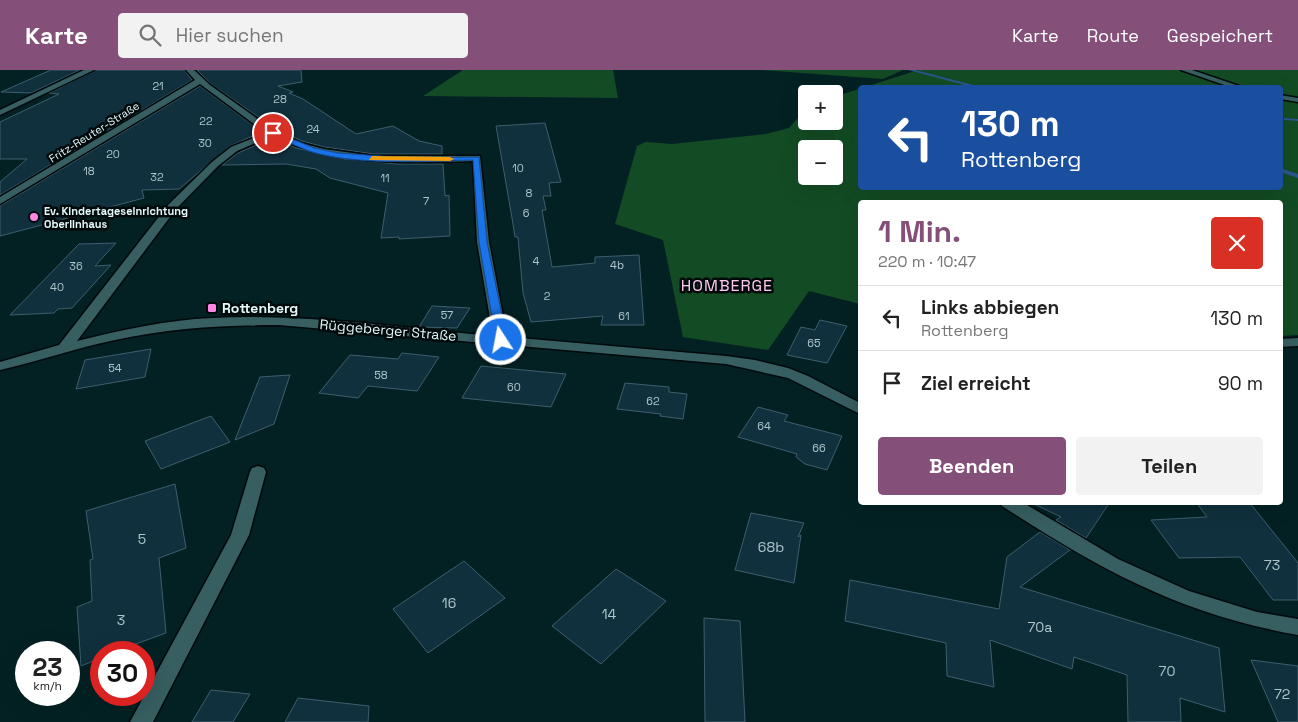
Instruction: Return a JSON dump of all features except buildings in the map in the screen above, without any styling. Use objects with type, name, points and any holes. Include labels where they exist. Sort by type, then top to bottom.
[{"type":"street","points":[[0,113],[90,70]]},
{"type":"street","points":[[190,70],[199,81],[260,122],[273,133],[312,149],[338,155],[408,160],[477,158],[483,242],[501,340]]},
{"type":"street","points":[[1185,70],[1232,85]]},
{"type":"street","name":"Fritz-Reuter-Straße","points":[[0,201],[199,81]]},
{"type":"street","points":[[1283,98],[1298,100]]},
{"type":"street","points":[[65,347],[172,207],[234,149],[273,133]]},
{"type":"street","name":"Rüggeberger Straße","points":[[0,366],[65,347],[176,326],[217,321],[307,323],[726,360],[782,371],[828,390],[858,408]]},
{"type":"street","points":[[1283,344],[1298,342]]},
{"type":"street","points":[[141,722],[240,535],[258,472]]},
{"type":"street","points":[[1013,505],[1076,546],[1175,596],[1212,609],[1298,627]]},
{"type":"green space","points":[[463,70],[613,70],[618,98],[423,96]]},
{"type":"green space","points":[[761,70],[903,70],[883,79]]},
{"type":"green space","points":[[918,70],[1298,70],[1298,335],[1283,336],[1283,200],[858,200],[858,303],[809,291],[768,350],[683,337],[663,240],[615,224],[637,146],[646,142],[672,144],[766,134],[789,128],[798,118],[798,130],[843,130],[843,94],[858,90],[858,190],[1283,190],[1283,85],[871,85]]},
{"type":"waterway","points":[[910,70],[971,85]]},
{"type":"waterway","points":[[1286,119],[1298,120]]},
{"type":"waterway","points":[[1283,171],[1298,176]]},
{"type":"slow traffic","points":[[372,158],[408,160],[450,159]]},
{"type":"place","name":"Ev. Kindertageseinrichtung Oberlinhaus","points":[[34,217]]},
{"type":"place","name":"Rottenberg","points":[[212,308]]},
{"type":"district","name":"HOMBERGE","points":[[727,285]]},
{"type":"route","points":[[273,133],[312,149],[338,155],[408,160],[477,158],[483,242],[501,340]]}]
